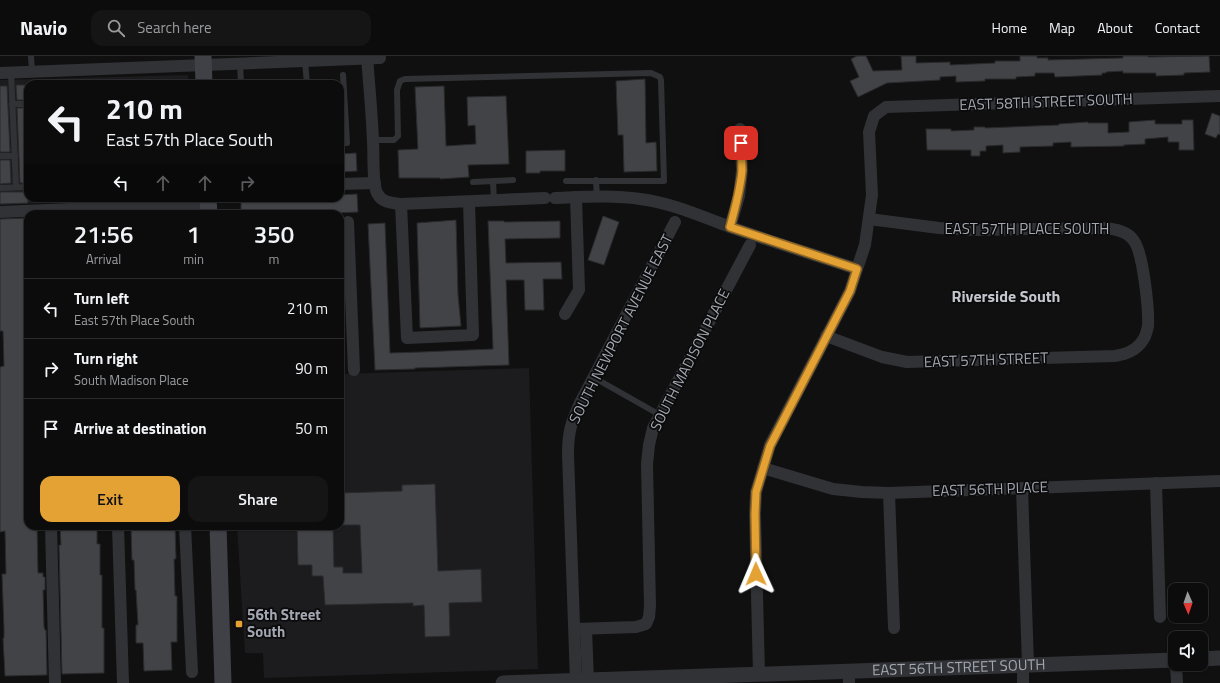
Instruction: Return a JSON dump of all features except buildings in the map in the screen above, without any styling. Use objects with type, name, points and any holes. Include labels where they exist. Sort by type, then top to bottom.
[{"type":"main road","points":[[203,60],[204,80]]},
{"type":"main road","points":[[218,530],[223,683]]},
{"type":"street","points":[[5,73],[203,60],[240,63],[367,57],[380,58]]},
{"type":"street","points":[[367,57],[375,183],[377,193],[382,199],[390,203],[401,204],[576,197],[626,197],[657,202],[679,208],[730,227],[857,269]]},
{"type":"street","name":"EAST 58TH STREET SOUTH","points":[[869,219],[872,179],[869,132],[874,116],[886,107],[1220,96]]},
{"type":"street","points":[[730,227],[739,196],[742,170],[740,129]]},
{"type":"street","points":[[344,184],[375,183]]},
{"type":"street","points":[[565,314],[579,290],[576,197]]},
{"type":"street","points":[[401,204],[407,338],[473,335],[469,202]]},
{"type":"street","points":[[109,210],[174,205],[208,205]]},
{"type":"street","points":[[0,212],[24,212]]},
{"type":"street","points":[[759,674],[755,514],[756,492],[770,446],[850,291],[865,245],[869,219]]},
{"type":"street","name":"EAST 57TH PLACE SOUTH","points":[[869,219],[939,228],[975,230],[1104,228],[1117,230],[1134,240],[1142,260],[1148,314],[1148,327],[1144,339]]},
{"type":"street","points":[[348,222],[346,296],[354,370]]},
{"type":"street","name":"SOUTH NEWPORT AVENUE EAST","points":[[582,681],[568,435],[572,421],[593,378],[675,222]]},
{"type":"street","name":"SOUTH MADISON PLACE","points":[[580,629],[636,627],[646,624],[649,617],[650,606],[647,464],[649,445],[660,415],[750,245]]},
{"type":"street","name":"EAST 57TH STREET","points":[[826,336],[882,357],[907,362],[1115,356],[1128,353],[1138,346],[1144,339]]},
{"type":"street","name":"EAST 56TH PLACE","points":[[763,468],[833,488],[862,492],[889,493],[1220,481]]},
{"type":"street","points":[[1156,483],[1160,617]]},
{"type":"street","points":[[1022,488],[1025,665],[1023,683]]},
{"type":"street","points":[[889,493],[894,628]]},
{"type":"street","points":[[51,530],[56,683]]},
{"type":"street","points":[[118,530],[122,683]]},
{"type":"street","points":[[185,530],[192,672]]},
{"type":"street","points":[[1208,659],[1220,658]]},
{"type":"street","name":"EAST 56TH STREET SOUTH","points":[[503,683],[699,680],[759,674],[849,677],[1025,665],[1168,660]]},
{"type":"street","points":[[1176,671],[1177,683]]},
{"type":"lane","points":[[31,56],[32,72]]},
{"type":"lane","points":[[305,61],[306,80]]},
{"type":"lane","points":[[240,63],[241,80]]},
{"type":"lane","points":[[5,73],[12,104],[16,187]]},
{"type":"lane","points":[[373,140],[394,140],[398,136],[397,90],[400,81],[405,79],[651,73],[660,77],[664,181],[566,180]]},
{"type":"lane","points":[[343,75],[343,80]]},
{"type":"lane","points":[[344,92],[347,142],[344,142]]},
{"type":"lane","points":[[12,104],[24,104]]},
{"type":"lane","points":[[0,156],[15,156]]},
{"type":"lane","points":[[473,182],[513,180]]},
{"type":"lane","points":[[596,180],[596,197]]},
{"type":"lane","points":[[493,181],[494,201]]},
{"type":"lane","points":[[0,188],[24,187]]},
{"type":"lane","points":[[593,378],[660,415]]},
{"type":"shaded area","points":[[188,75],[188,80],[24,80],[24,202],[75,202],[0,205],[0,80]]},
{"type":"shaded area","points":[[529,368],[538,669],[264,678],[263,653],[245,653],[237,530],[344,530],[344,374]]},
{"type":"place","name":"56th Street South","points":[[239,624]]},
{"type":"district","name":"Riverside South","points":[[1006,296]]},
{"type":"route","points":[[741,143],[742,170],[739,196],[730,227],[857,269],[850,291],[770,446],[756,492],[756,574]]}]
